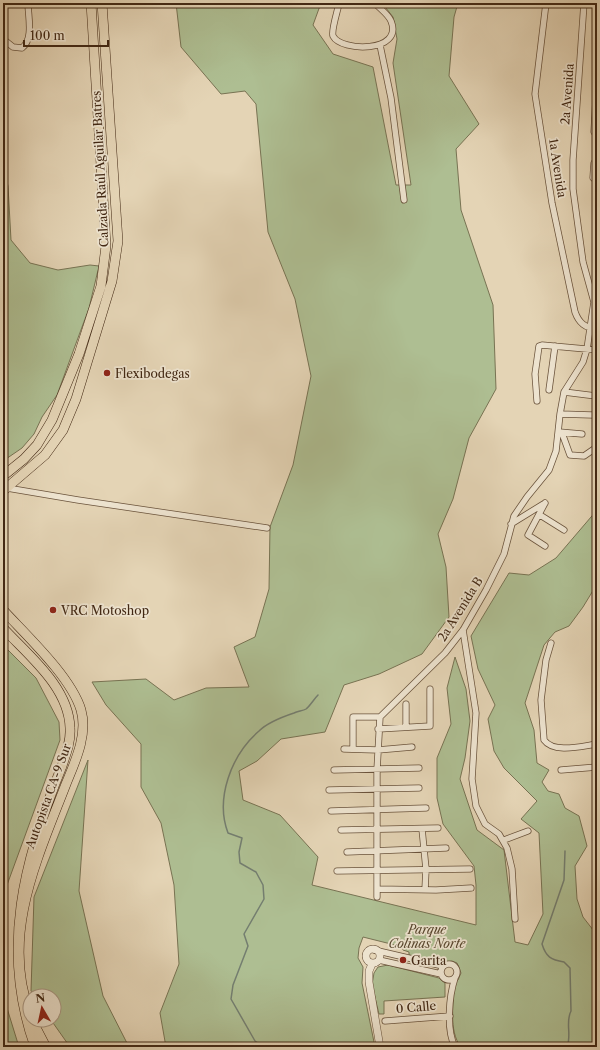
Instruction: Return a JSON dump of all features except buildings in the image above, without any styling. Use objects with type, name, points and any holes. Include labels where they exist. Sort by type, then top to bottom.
[{"type":"highway","name":"Calzada Raúl Aguilar Batres","points":[[64,392],[98,298],[106,246],[91,3]]},
{"type":"highway","name":"Calzada Raúl Aguilar Batres","points":[[76,399],[112,281],[118,241],[102,3]]},
{"type":"highway","points":[[3,476],[24,459],[37,445],[52,420],[64,392],[76,399],[63,430],[45,456],[5,489]]},
{"type":"highway","name":"Autopista CA-9 Sur","points":[[3,610],[67,682],[76,696],[82,717],[79,749],[26,888],[20,918],[18,957],[22,988]]},
{"type":"highway","name":"Autopista CA-9 Sur","points":[[3,628],[55,687],[64,702],[70,728],[65,755],[16,887],[10,917]]},
{"type":"highway","points":[[9,964],[18,1011],[35,1047]]},
{"type":"highway","points":[[36,1028],[46,1047]]},
{"type":"street","points":[[3,38],[12,47],[22,48],[26,45],[29,35],[28,3]]},
{"type":"street","points":[[339,3],[333,33],[338,41],[345,44],[380,45],[390,38],[392,28],[391,21],[375,3]]},
{"type":"street","name":"1a Avenida","points":[[546,3],[535,85],[536,102],[552,203],[575,312],[578,320],[590,328]]},
{"type":"street","name":"2a Avenida","points":[[584,3],[573,160],[573,189],[583,262],[595,302],[590,328]]},
{"type":"street","points":[[380,45],[391,98],[404,200]]},
{"type":"street","points":[[597,78],[596,119],[594,132],[597,136]]},
{"type":"street","points":[[597,159],[594,163],[594,178],[597,180]]},
{"type":"street","points":[[590,328],[597,328]]},
{"type":"street","name":"2a Avenida B","points":[[380,717],[445,653],[463,630],[500,564],[511,524],[518,509],[549,470],[556,451],[560,432],[560,414],[564,392],[583,362],[587,349],[590,328]]},
{"type":"street","points":[[537,401],[535,374],[538,349],[542,345],[597,350]]},
{"type":"street","points":[[549,390],[555,346]]},
{"type":"street","points":[[564,392],[596,396]]},
{"type":"street","points":[[560,414],[592,415]]},
{"type":"street","points":[[582,434],[560,432],[570,455],[584,456],[597,447]]},
{"type":"street","points":[[5,489],[267,528]]},
{"type":"street","points":[[511,524],[545,503],[540,515],[528,535],[545,546]]},
{"type":"street","points":[[540,515],[564,530]]},
{"type":"street","points":[[463,630],[476,713],[472,779],[476,806],[485,824],[499,834],[504,840],[512,869],[515,919]]},
{"type":"street","points":[[551,643],[546,660],[541,700],[544,740],[548,745],[555,748],[597,744]]},
{"type":"street","points":[[378,729],[430,726],[430,689]]},
{"type":"street","points":[[406,704],[406,727]]},
{"type":"street","points":[[353,749],[353,717],[380,717],[378,729],[377,770],[377,897]]},
{"type":"street","points":[[344,749],[378,750],[412,747]]},
{"type":"street","points":[[561,770],[597,767]]},
{"type":"street","points":[[334,770],[419,768]]},
{"type":"street","points":[[329,790],[419,788]]},
{"type":"street","points":[[331,811],[378,811],[426,808]]},
{"type":"street","points":[[341,830],[438,828]]},
{"type":"street","points":[[422,829],[426,869],[425,890]]},
{"type":"street","points":[[504,840],[528,831]]},
{"type":"street","points":[[347,852],[446,848]]},
{"type":"street","points":[[337,871],[470,868]]},
{"type":"street","points":[[377,889],[425,890],[471,888]]},
{"type":"street","points":[[374,950],[380,953],[379,960]]},
{"type":"street","points":[[372,964],[368,961],[367,954],[374,950],[443,966],[450,964],[455,966],[458,974],[450,992],[451,1037],[455,1047]]},
{"type":"street","points":[[396,963],[398,955]]},
{"type":"street","points":[[380,1047],[369,982],[369,971],[372,964],[379,960],[396,963],[443,976],[450,980],[455,978]]},
{"type":"street","points":[[443,966],[443,976],[450,992]]},
{"type":"street","name":"0 Calle","points":[[384,1021],[450,1016]]},
{"type":"green space","name":"Parque Colinas Norte","points":[[176,3],[321,3],[313,25],[333,54],[373,67],[396,185],[411,185],[393,63],[397,39],[393,17],[382,3],[458,3],[454,17],[449,76],[479,124],[456,149],[461,210],[493,305],[496,389],[469,438],[453,499],[438,534],[446,567],[449,617],[422,654],[379,674],[344,685],[325,732],[281,739],[257,761],[239,771],[243,800],[280,815],[318,857],[312,885],[476,925],[476,885],[474,866],[443,824],[437,798],[437,758],[451,724],[447,688],[455,657],[466,689],[470,721],[465,758],[460,779],[477,830],[504,850],[515,942],[528,945],[543,914],[539,833],[521,819],[537,801],[504,768],[494,751],[488,719],[495,705],[478,669],[471,636],[509,573],[529,575],[556,558],[597,510],[597,584],[569,626],[555,632],[544,645],[525,703],[534,730],[537,763],[549,770],[542,782],[548,791],[559,794],[565,808],[579,816],[587,846],[575,866],[577,899],[583,917],[597,935],[597,1047],[461,1047],[454,1033],[453,1025],[454,982],[458,980],[461,973],[457,963],[452,961],[441,963],[409,955],[409,952],[403,950],[403,947],[363,937],[359,948],[358,958],[363,967],[362,983],[375,1047],[166,1047],[160,1013],[179,964],[174,885],[161,823],[141,787],[141,744],[106,705],[92,682],[146,679],[174,700],[206,688],[249,687],[234,647],[255,637],[269,589],[270,527],[293,465],[311,376],[295,299],[268,232],[256,104],[245,91],[221,94],[181,47]]},
{"type":"green space","points":[[3,166],[8,186],[11,240],[30,263],[58,270],[90,265],[99,266],[89,308],[57,395],[42,417],[34,434],[22,448],[3,461]]},
{"type":"green space","points":[[3,645],[36,678],[59,722],[60,740],[3,896]]},
{"type":"green space","points":[[88,760],[79,891],[103,996],[129,1047],[70,1047],[57,1028],[62,1028],[62,988],[31,988],[34,897]]},
{"type":"green space","points":[[388,965],[439,978],[445,983],[445,997],[384,1001],[384,1014],[379,1014],[372,985],[374,973],[378,967]]},
{"type":"green space","points":[[3,995],[19,1047],[3,1047]]},
{"type":"waterway","points":[[264,1047],[255,1041],[231,999],[233,985],[248,946],[244,934],[264,899],[263,885],[256,872],[240,863],[239,852],[242,838],[228,833],[224,820],[223,806],[225,792],[233,765],[249,741],[271,722],[306,709],[318,695]]},
{"type":"waterway","points":[[565,851],[564,880],[542,944],[547,955],[564,962],[570,968],[571,1011],[569,1015],[569,1038],[567,1047]]},
{"type":"place","name":"Flexibodegas","points":[[107,373]]},
{"type":"place","name":"VRC Motoshop","points":[[53,610]]},
{"type":"place","name":"Garita","points":[[403,960]]}]
